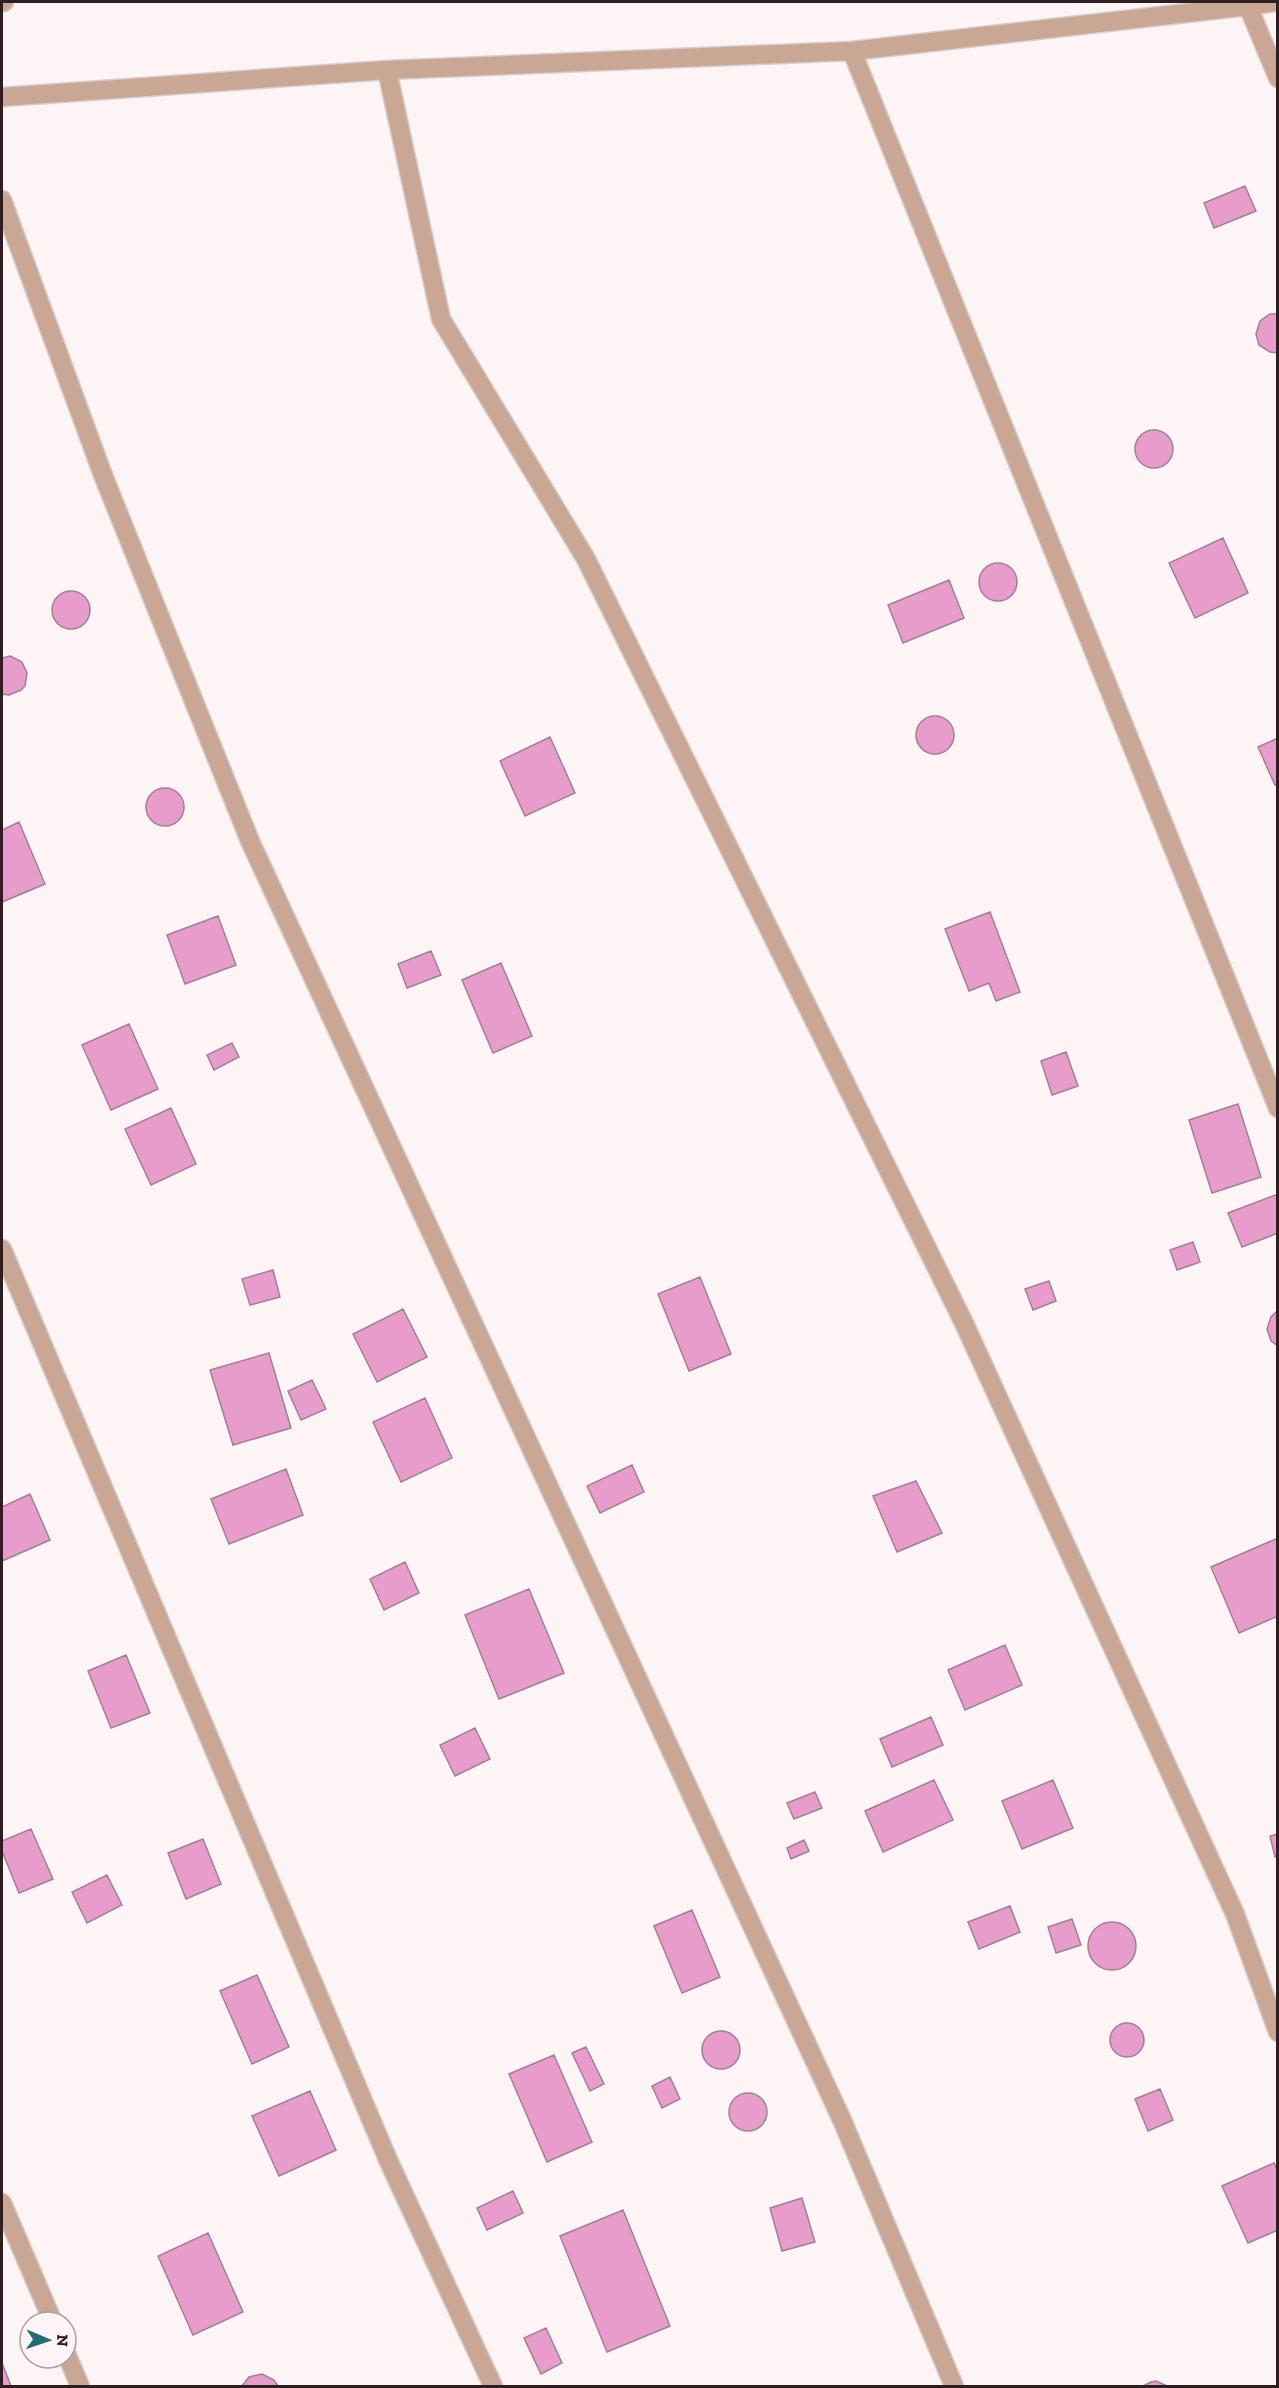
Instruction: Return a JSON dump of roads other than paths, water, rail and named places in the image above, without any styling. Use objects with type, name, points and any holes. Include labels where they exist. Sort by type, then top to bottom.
[{"type":"street","points":[[1230,2],[1248,6]]},
{"type":"street","points":[[2,97],[387,70],[852,51],[1274,2]]},
{"type":"street","points":[[1248,6],[1278,78]]},
{"type":"street","points":[[852,51],[1278,1108]]},
{"type":"street","points":[[387,70],[441,319],[586,559],[963,1321],[1235,1914],[1278,2032]]},
{"type":"street","points":[[2,200],[103,475],[250,841],[842,2120],[954,2386]]},
{"type":"street","points":[[2,1249],[389,2162],[494,2386]]},
{"type":"street","points":[[2,2203],[48,2310]]},
{"type":"street","points":[[74,2370],[81,2386]]}]
